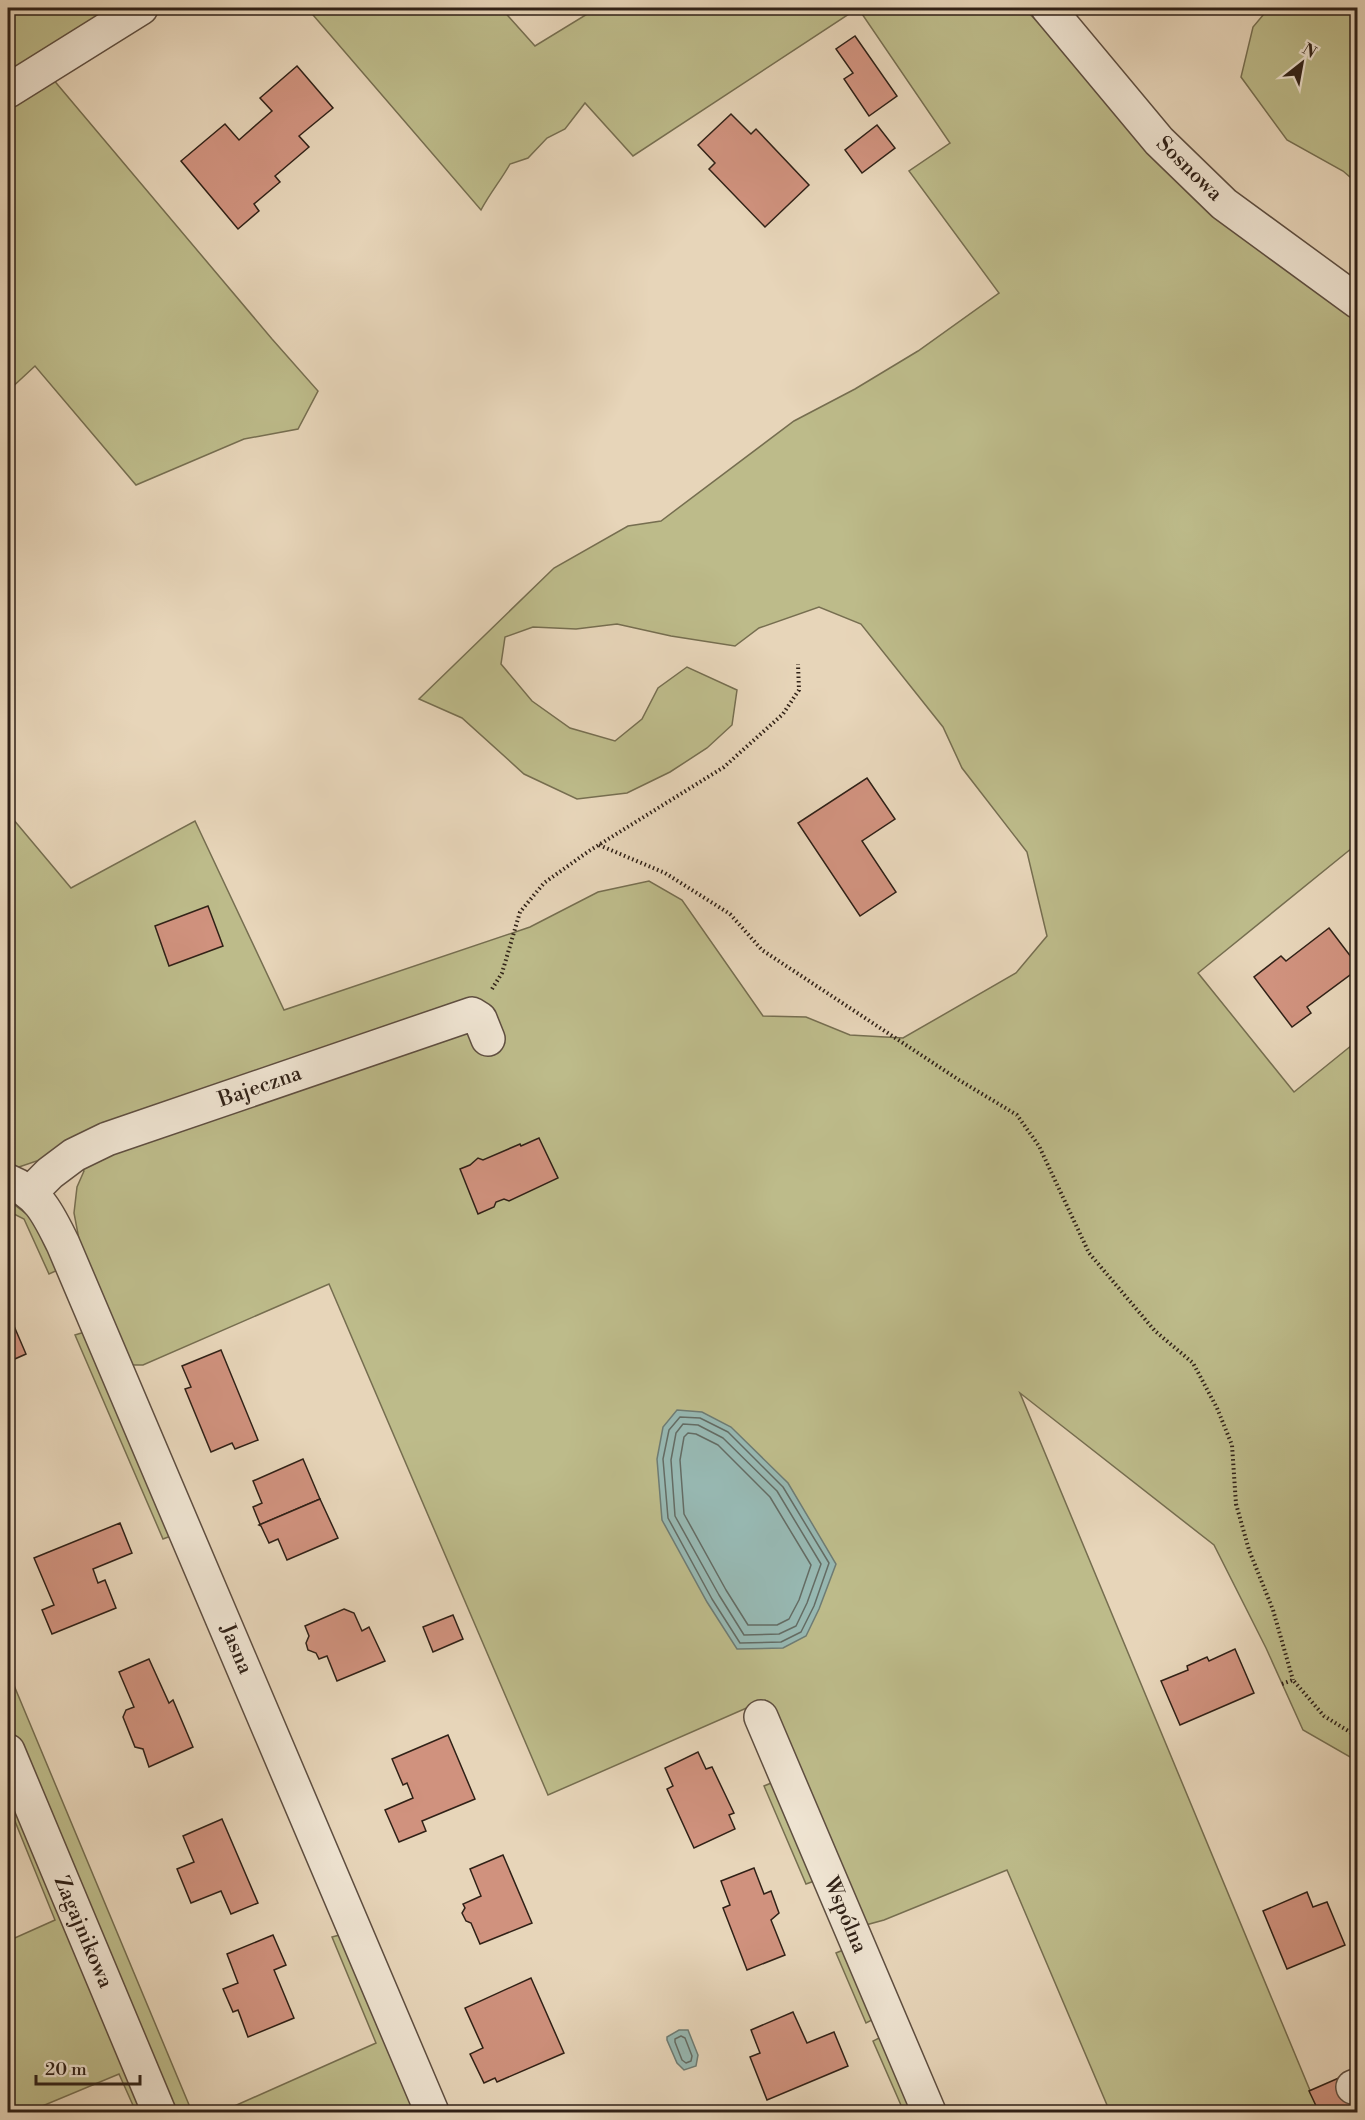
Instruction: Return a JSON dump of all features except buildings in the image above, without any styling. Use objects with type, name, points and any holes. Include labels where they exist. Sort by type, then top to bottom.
[{"type":"street","points":[[8,91],[141,8]]},
{"type":"street","name":"Sosnowa","points":[[1048,8],[1159,141],[1224,204],[1358,302]]},
{"type":"street","name":"Bajeczna","points":[[19,1187],[50,1173],[74,1155],[107,1139],[472,1014],[482,1027]]},
{"type":"street","name":"Jasna","points":[[19,1187],[39,1200],[63,1244],[432,2112]]},
{"type":"street","name":"Wspólna","points":[[761,1717],[929,2112]]},
{"type":"street","name":"Zagajnikowa","points":[[8,1751],[159,2112]]},
{"type":"path","points":[[482,1027],[502,973],[520,912],[544,883],[599,845],[724,767],[783,714],[799,690],[798,664]]},
{"type":"path","points":[[599,845],[665,873],[730,914],[762,950],[920,1055],[1017,1115],[1039,1146],[1089,1253],[1155,1331],[1193,1363],[1217,1408],[1232,1445],[1236,1504],[1249,1550],[1273,1610],[1293,1680],[1324,1716],[1358,1737]]},
{"type":"path","points":[[1282,1684],[1293,1680]]},
{"type":"shaded area","points":[[8,8],[122,8],[8,79]]},
{"type":"shaded area","points":[[307,8],[501,8],[535,46],[597,8],[858,8],[633,156],[585,103],[565,129],[547,138],[528,158],[510,164],[481,210]]},
{"type":"shaded area","points":[[858,8],[1024,8],[1244,236],[1357,318],[1357,844],[1198,973],[1294,1092],[1357,1041],[1357,1761],[1303,1730],[1266,1648],[1214,1545],[1020,1393],[1319,2112],[1110,2112],[1007,1870],[884,1920],[862,1926],[765,1700],[548,1795],[329,1284],[143,1365],[131,1365],[81,1250],[74,1213],[77,1187],[84,1171],[60,1153],[19,1167],[8,1166],[8,813],[71,888],[195,821],[284,1010],[530,927],[598,892],[649,881],[682,900],[763,1016],[806,1017],[850,1035],[903,1038],[1016,973],[1047,936],[1027,852],[962,768],[943,727],[861,624],[819,607],[759,628],[735,646],[671,636],[617,624],[576,629],[533,627],[505,637],[501,664],[532,701],[570,728],[615,741],[642,719],[658,688],[687,667],[737,690],[732,725],[707,748],[670,772],[627,793],[577,799],[524,774],[462,718],[419,699],[554,568],[628,526],[661,521],[794,421],[855,389],[918,351],[999,293],[909,171],[950,143]]},
{"type":"shaded area","points":[[1269,8],[1357,8],[1357,183],[1343,171],[1287,140],[1241,77],[1253,27]]},
{"type":"shaded area","points":[[52,78],[318,391],[298,429],[244,439],[136,485],[35,366],[8,391],[8,107]]},
{"type":"shaded area","points":[[8,1200],[37,1222],[60,1269],[49,1274],[24,1219],[8,1211]]},
{"type":"shaded area","points":[[91,1330],[176,1534],[163,1539],[75,1335]]},
{"type":"shaded area","points":[[8,1671],[192,2112],[172,2112],[8,1724]]},
{"type":"shaded area","points":[[8,1769],[151,2112],[136,2112],[119,2074],[28,2112],[8,2112],[8,1941],[55,1920],[8,1804]]},
{"type":"shaded area","points":[[776,1781],[820,1879],[806,1884],[764,1786]]},
{"type":"shaded area","points":[[347,1933],[423,2112],[221,2112],[376,2043],[332,1937]]},
{"type":"shaded area","points":[[848,1948],[876,2018],[866,2023],[836,1953]]},
{"type":"shaded area","points":[[883,2036],[916,2112],[904,2112],[873,2041]]},
{"type":"water","points":[[677,1410],[702,1412],[731,1427],[788,1483],[836,1564],[806,1636],[783,1648],[737,1649],[707,1602],[662,1520],[657,1459],[663,1427]]},
{"type":"water","points":[[679,2030],[688,2030],[698,2055],[696,2066],[684,2070],[677,2063],[667,2040],[667,2037]]}]
